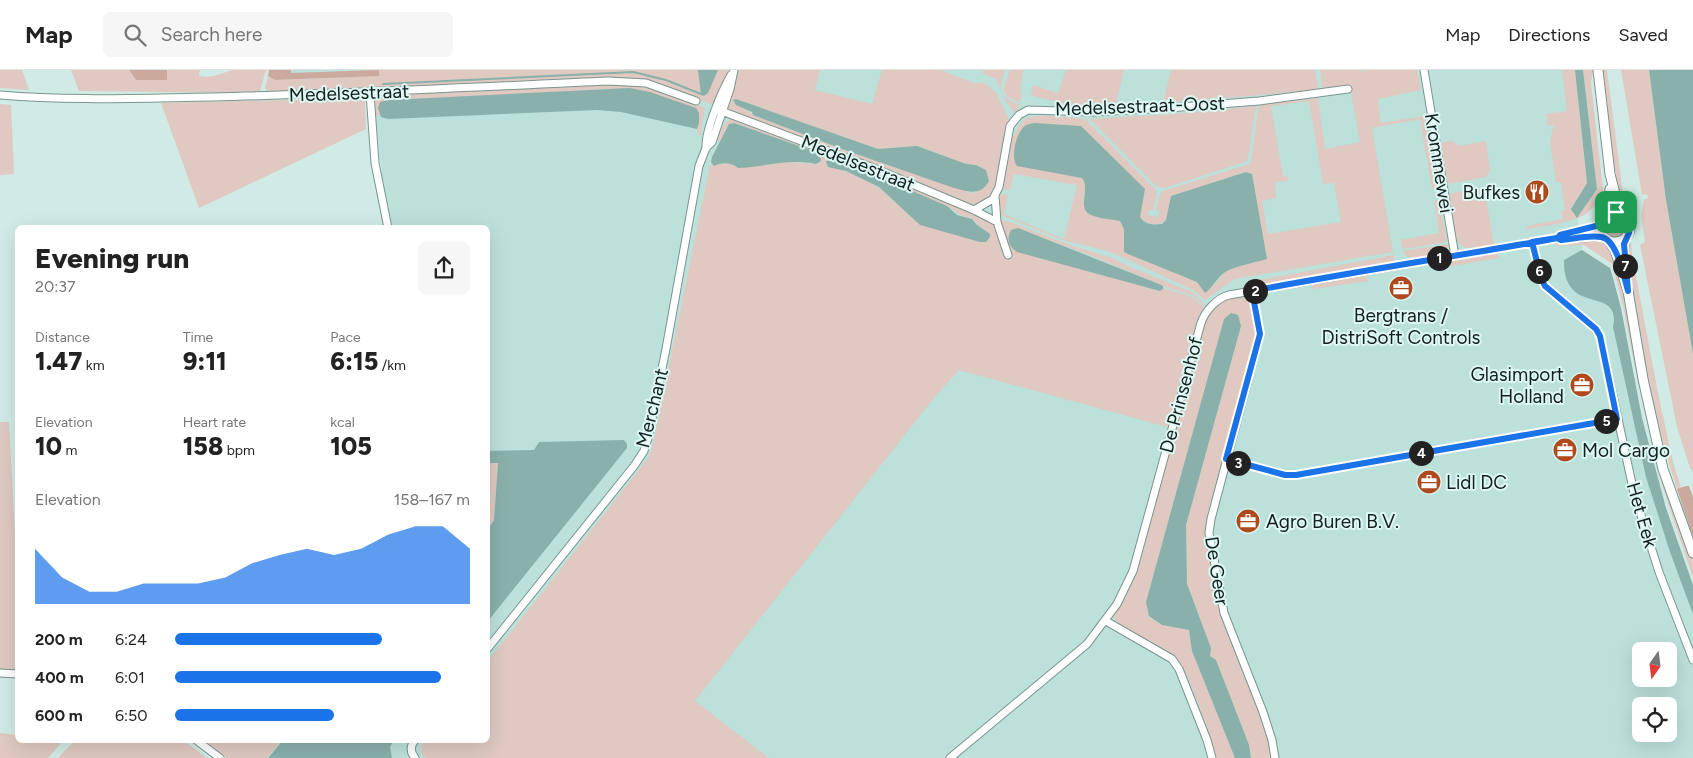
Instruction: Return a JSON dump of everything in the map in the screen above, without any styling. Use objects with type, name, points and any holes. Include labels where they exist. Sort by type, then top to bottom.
[{"type":"street","name":"Merchant","points":[[490,646],[644,451],[666,349],[699,166],[706,148],[706,140],[719,110],[724,86],[734,70]]},
{"type":"street","name":"Krommewei","points":[[1424,70],[1455,256]]},
{"type":"street","points":[[1598,70],[1610,174],[1620,212],[1630,223],[1629,233],[1624,244],[1628,291],[1644,379],[1663,469],[1693,553]]},
{"type":"street","name":"Medelsestraat","points":[[0,95],[60,99],[370,93],[608,81],[646,84],[696,101]]},
{"type":"street","name":"Medelsestraat-Oost","points":[[1008,255],[997,222],[996,196],[1010,126],[1019,114],[1028,110],[1093,112],[1168,108],[1259,101],[1348,89]]},
{"type":"street","points":[[370,93],[375,163],[387,225]]},
{"type":"street","name":"Medelsestraat","points":[[719,110],[856,160],[974,210],[997,222]]},
{"type":"street","points":[[1607,214],[1610,174]]},
{"type":"street","points":[[974,210],[996,196]]},
{"type":"street","points":[[1620,212],[1607,214],[1600,225],[1606,239],[1615,250],[1628,291]]},
{"type":"street","name":"De Prinsenhof","points":[[950,758],[1088,644],[1117,604],[1133,571],[1204,315],[1208,310],[1226,296],[1557,238],[1560,235],[1600,225]]},
{"type":"street","points":[[1606,239],[1619,242],[1626,237]]},
{"type":"street","name":"De Prinsenhof","points":[[1557,238],[1561,240],[1606,239]]},
{"type":"street","name":"Het Eek","points":[[1532,242],[1541,278],[1545,286],[1596,329],[1600,336],[1634,493],[1650,547],[1693,660]]},
{"type":"street","name":"De Geer","points":[[1252,291],[1260,334],[1226,459],[1209,533],[1224,613],[1263,712],[1272,740],[1275,758]]},
{"type":"street","points":[[1226,459],[1285,475],[1296,475],[1617,419]]},
{"type":"street","points":[[1106,621],[1172,659],[1180,669],[1212,758]]},
{"type":"street","points":[[0,673],[15,674]]},
{"type":"street","points":[[200,743],[220,758]]},
{"type":"street","points":[[414,743],[411,753],[415,758]]},
{"type":"shaded area","points":[[0,70],[22,70],[29,90],[0,88]]},
{"type":"shaded area","points":[[71,70],[129,70],[136,80],[167,80],[167,70],[200,70],[199,76],[205,77],[233,70],[266,70],[260,91],[248,93],[79,91]]},
{"type":"shaded area","points":[[129,70],[167,70],[167,80],[136,80]]},
{"type":"shaded area","points":[[269,70],[291,70],[291,73],[379,70],[379,76],[275,80],[268,76]]},
{"type":"shaded area","points":[[270,70],[1579,70],[1577,213],[1582,250],[1595,283],[1614,303],[1644,447],[1693,599],[1693,758],[363,758],[370,743],[490,743],[490,595],[579,484],[490,458],[490,225],[393,225],[384,190],[371,84]]},
{"type":"shaded area","points":[[379,70],[698,70],[701,95],[708,93],[718,70],[728,70],[713,105],[647,81],[268,93],[265,88],[268,76],[276,80],[379,76]]},
{"type":"shaded area","points":[[698,70],[718,70],[708,93],[704,96],[701,95]]},
{"type":"shaded area","points":[[738,70],[820,70],[815,90],[872,104],[882,70],[940,70],[977,84],[978,82],[988,85],[996,93],[1010,121],[997,185],[992,195],[976,204],[965,203],[726,110]],"holes":[[[736,99],[878,149],[917,146],[966,164],[976,165],[986,170],[988,177],[977,192],[971,193],[842,149],[753,115]]]},
{"type":"shaded area","points":[[983,70],[1005,70],[1001,88],[1008,99],[1020,105],[1015,113],[1007,103],[996,79],[982,73]]},
{"type":"shaded area","points":[[1010,70],[1023,70],[1020,103],[1009,98],[1004,88]]},
{"type":"shaded area","points":[[1066,70],[1124,70],[1116,104],[1095,107],[1084,106],[1062,103],[1031,95],[1033,85],[1058,93]]},
{"type":"shaded area","points":[[1171,70],[1315,70],[1319,90],[1163,103]]},
{"type":"shaded area","points":[[1320,70],[1361,70],[1362,72],[1367,70],[1417,70],[1421,90],[1378,99],[1381,123],[1425,116],[1438,188],[1432,189],[1420,119],[1372,128],[1393,252],[1234,279],[1205,300],[1193,290],[1111,252],[1063,240],[999,214],[1001,194],[1008,195],[1004,214],[1064,239],[1077,185],[1014,174],[1010,190],[1001,188],[1010,140],[1021,123],[1028,118],[1043,116],[1085,119],[1155,189],[1157,194],[1153,210],[1149,210],[1148,215],[1158,217],[1160,211],[1156,210],[1159,196],[1163,191],[1251,162],[1259,104],[1318,98],[1325,149],[1360,142],[1350,87],[1323,91]],"holes":[[[1309,101],[1323,184],[1334,183],[1341,222],[1268,234],[1262,201],[1276,198],[1275,182],[1288,181],[1288,177],[1283,176],[1271,106]],[[1246,172],[1252,174],[1233,269],[1225,273],[1208,291],[1197,282],[1124,252],[1124,229],[1120,221],[1090,215],[1084,203],[1086,187],[1082,178],[1150,224],[1159,224],[1168,215],[1171,196]]]},
{"type":"shaded area","points":[[1562,70],[1575,70],[1587,183],[1571,208],[1577,217],[1597,189],[1583,70],[1593,70],[1591,83],[1604,198],[1581,217],[1557,224],[1527,229],[1527,226],[1563,219],[1561,211],[1565,210],[1561,182],[1556,182],[1550,142],[1554,125],[1548,126],[1546,114],[1567,111]]},
{"type":"shaded area","points":[[1575,70],[1583,70],[1597,189],[1577,218],[1571,209],[1587,183]]},
{"type":"shaded area","points":[[1603,70],[1607,70],[1623,194],[1617,194]]},
{"type":"shaded area","points":[[1621,70],[1649,70],[1666,200],[1693,354],[1693,472],[1677,427],[1640,245],[1645,242],[1641,215],[1644,200],[1648,198],[1647,194],[1642,195]]},
{"type":"shaded area","points":[[1649,70],[1693,70],[1693,354],[1666,200]]},
{"type":"shaded area","points":[[611,83],[647,86],[705,108],[700,136],[697,129],[699,126],[684,104],[638,89],[600,89],[378,108],[380,115],[373,116],[374,95]]},
{"type":"shaded area","points":[[630,88],[650,92],[696,108],[699,113],[697,129],[621,112],[597,110],[388,119],[381,117],[378,108],[380,102],[389,100]]},
{"type":"shaded area","points":[[358,98],[365,101],[366,129],[199,208],[161,103]]},
{"type":"shaded area","points":[[736,99],[878,149],[917,146],[966,164],[976,165],[986,170],[989,181],[982,189],[974,192],[954,188],[842,149],[753,115],[752,112],[736,105],[733,100]]},
{"type":"shaded area","points":[[0,104],[11,105],[14,174],[0,175]]},
{"type":"shaded area","points":[[1256,106],[1248,159],[1245,162],[1165,188],[1156,186],[1090,119],[1173,114]]},
{"type":"shaded area","points":[[731,117],[831,153],[990,221],[996,226],[1006,243],[1000,220],[1112,258],[1192,292],[1205,306],[1193,296],[1016,228],[1012,248],[1014,250],[1160,291],[1163,288],[1192,297],[1204,307],[1199,315],[1167,427],[959,370],[934,398],[695,701],[769,758],[426,758],[422,755],[421,747],[423,743],[490,743],[490,658],[649,457],[710,165],[726,163],[738,168],[789,162],[817,164],[820,161],[819,153],[734,123],[729,124],[721,141],[717,140],[723,126]],"holes":[[[830,158],[954,210],[960,215],[972,219],[985,230],[984,242],[920,225],[881,189],[862,178],[826,164]]]},
{"type":"shaded area","points":[[734,123],[819,153],[821,161],[816,164],[786,162],[738,168],[726,163],[714,166],[711,162],[712,157],[729,124]]},
{"type":"shaded area","points":[[1034,123],[1081,126],[1145,189],[1140,217],[1144,222],[1150,224],[1162,224],[1166,220],[1171,196],[1246,172],[1252,174],[1267,259],[1227,271],[1205,293],[1197,282],[1124,252],[1124,229],[1120,221],[1098,217],[1087,212],[1084,203],[1085,187],[1082,178],[1017,166],[1014,151],[1019,133],[1026,125]]},
{"type":"shaded area","points":[[1451,140],[1459,146],[1486,141],[1490,169],[1487,177],[1448,184],[1440,144]]},
{"type":"shaded area","points":[[830,158],[947,206],[957,215],[972,219],[990,234],[990,237],[986,242],[980,242],[920,225],[879,187],[846,171],[828,167],[826,162]]},
{"type":"shaded area","points":[[1483,189],[1485,192],[1494,245],[1478,248],[1464,247],[1457,240],[1449,197],[1451,193]]},
{"type":"shaded area","points":[[1434,200],[1439,200],[1447,242],[1403,249],[1401,240],[1439,233]]},
{"type":"shaded area","points":[[1614,217],[1622,220],[1625,228],[1622,236],[1614,239],[1606,236],[1603,228],[1606,220]]},
{"type":"shaded area","points":[[1018,228],[1159,284],[1163,286],[1163,289],[1160,291],[1017,252],[1010,245],[1009,237],[1011,230]]},
{"type":"shaded area","points":[[1585,240],[1598,241],[1610,247],[1620,271],[1635,354],[1677,518],[1693,561],[1693,578],[1660,479],[1623,306],[1612,264],[1584,245],[1556,246],[1556,243]]},
{"type":"shaded area","points":[[1631,242],[1658,393],[1673,462],[1681,488],[1677,489],[1651,394],[1629,267],[1627,244]]},
{"type":"shaded area","points":[[1449,244],[1443,253],[1434,256],[1409,257],[1403,251]]},
{"type":"shaded area","points":[[1582,250],[1610,268],[1621,308],[1642,418],[1666,508],[1693,585],[1693,614],[1670,552],[1646,477],[1613,327],[1614,317],[1612,310],[1601,302],[1579,295],[1568,283],[1564,260]]},
{"type":"shaded area","points":[[1495,252],[1500,258],[1439,268],[1441,262]]},
{"type":"shaded area","points":[[1394,255],[1394,262],[1260,286],[1259,280]]},
{"type":"shaded area","points":[[1366,275],[1368,281],[1312,289],[1313,285]]},
{"type":"shaded area","points":[[1236,297],[1242,297],[1249,302],[1256,336],[1214,491],[1206,533],[1220,613],[1255,700],[1272,758],[1251,758],[1249,745],[1216,660],[1210,656],[1211,648],[1187,584],[1186,525],[1241,326],[1224,319],[1146,602],[1149,617],[1162,625],[1189,630],[1192,651],[1235,758],[1217,758],[1187,674],[1176,657],[1118,625],[1114,617],[1139,563],[1205,320],[1218,305]]},
{"type":"shaded area","points":[[1231,313],[1238,315],[1241,326],[1186,525],[1187,584],[1211,648],[1210,656],[1216,660],[1249,745],[1251,758],[1235,758],[1192,651],[1189,630],[1162,625],[1149,616],[1146,602],[1224,319]]},
{"type":"shaded area","points":[[0,422],[9,422],[15,533],[15,672],[0,670]]},
{"type":"shaded area","points":[[624,440],[627,448],[490,619],[490,526],[494,520],[498,463],[490,463],[490,451],[534,450],[539,442]]},
{"type":"shaded area","points":[[490,463],[498,463],[494,520],[490,526]]},
{"type":"shaded area","points":[[1689,486],[1693,497],[1693,538],[1677,489]]},
{"type":"shaded area","points":[[0,733],[15,735],[15,743],[61,743],[48,758],[0,758]]},
{"type":"shaded area","points":[[72,743],[187,743],[207,758],[58,758]]},
{"type":"shaded area","points":[[207,743],[280,743],[267,758],[227,758]]},
{"type":"shaded area","points":[[280,743],[392,743],[390,747],[392,758],[268,758]]},
{"type":"waterway","points":[[383,84],[633,72],[666,80],[701,94]]},
{"type":"place","name":"Bufkes","points":[[1537,192]]},
{"type":"place","name":"Bergtrans / DistriSoft Controls","points":[[1401,288]]},
{"type":"place","name":"Glasimport Holland","points":[[1582,385]]},
{"type":"place","name":"Mol Cargo","points":[[1565,450]]},
{"type":"place","name":"Lidl DC","points":[[1429,482]]},
{"type":"place","name":"Agro Buren B.V.","points":[[1248,521]]},
{"type":"route","points":[[1616,212],[1611,212],[1604,216],[1600,225],[1560,235],[1557,238],[1552,239],[1455,256],[1400,264],[1252,291],[1260,334],[1226,459],[1285,475],[1296,475],[1617,419],[1600,336],[1596,329],[1545,286],[1541,278],[1536,255],[1532,242],[1557,238],[1561,240],[1603,236],[1615,250],[1628,291],[1624,244],[1629,233],[1630,223],[1624,215],[1616,212]]}]
